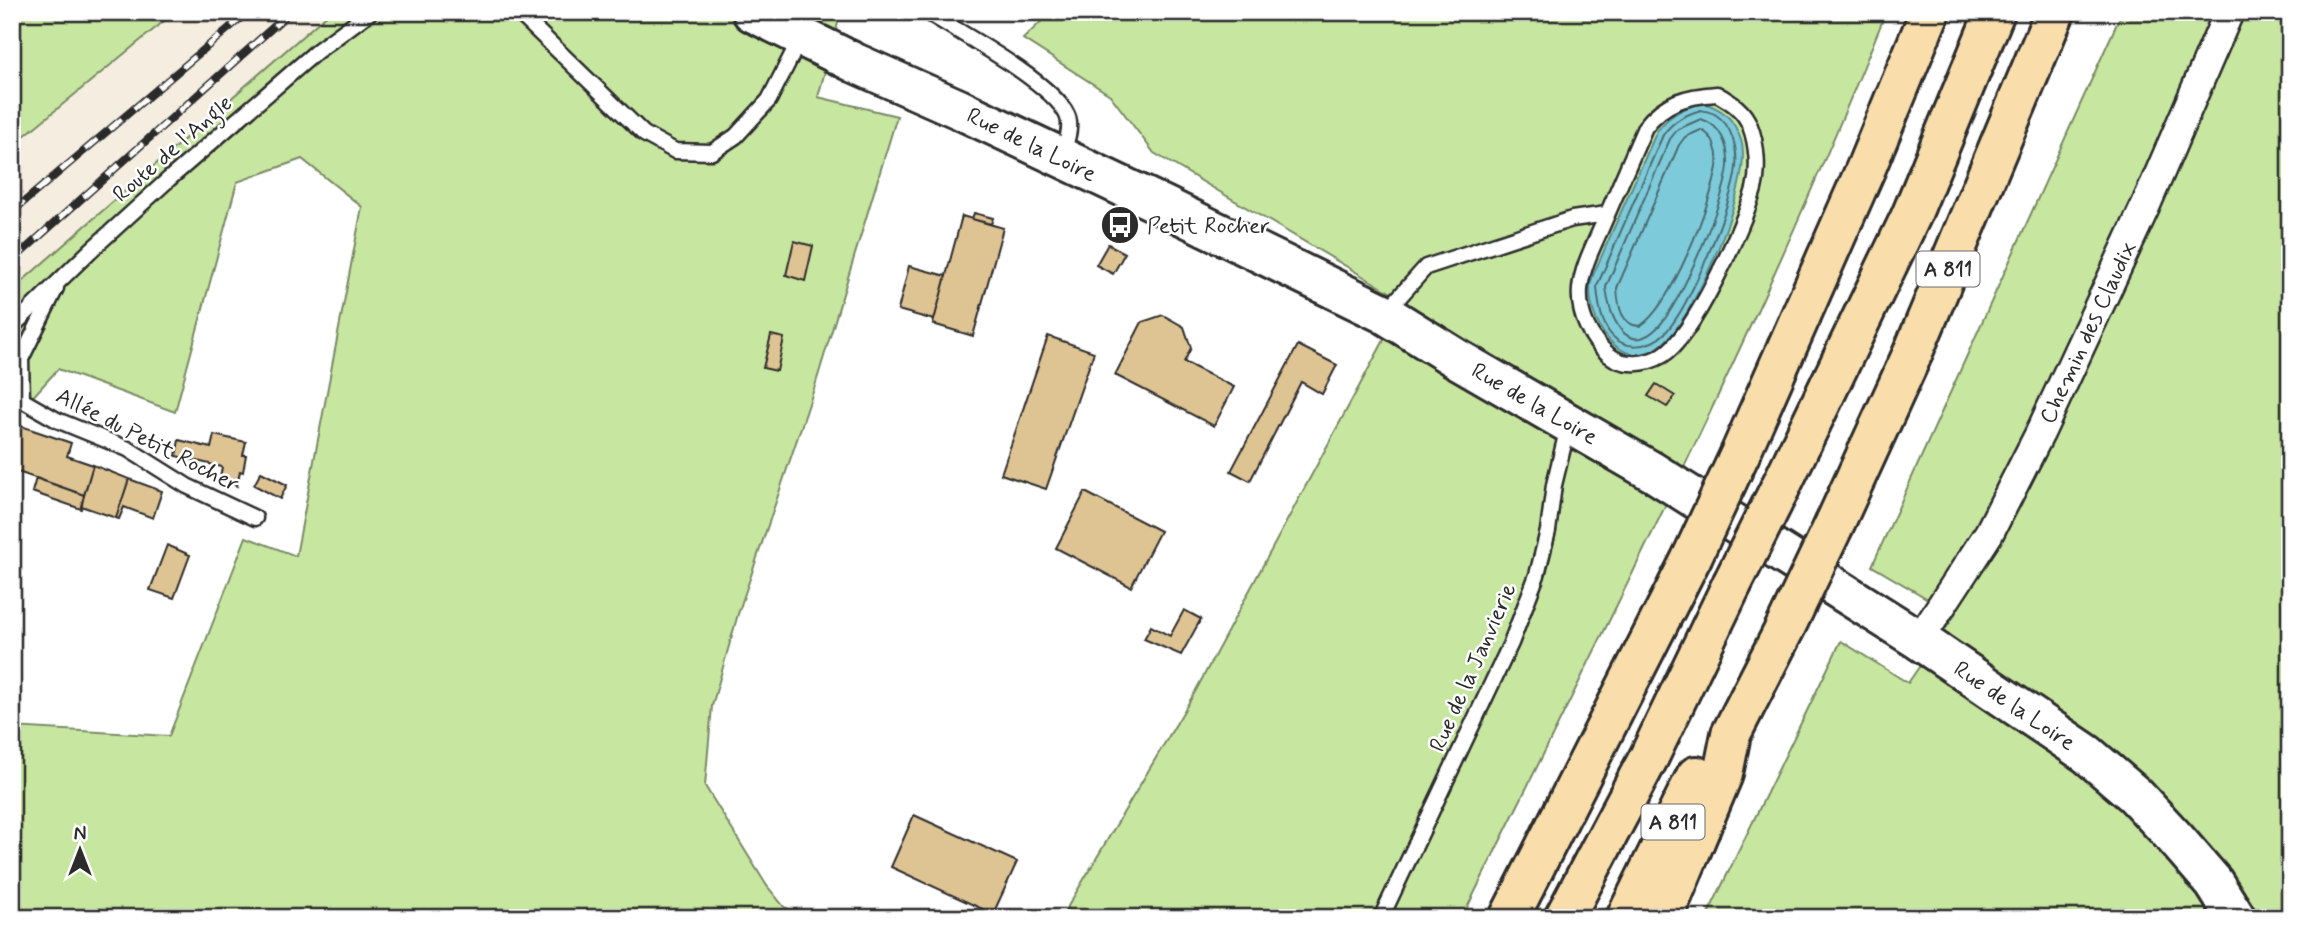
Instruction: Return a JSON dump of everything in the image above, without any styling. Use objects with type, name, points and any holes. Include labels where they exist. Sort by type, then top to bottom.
[{"type":"highway","points":[[1508,918],[1692,556],[1740,454],[1866,168],[1930,12]]},
{"type":"highway","name":"A 811","points":[[1564,918],[1649,757],[1911,216],[1995,12]]},
{"type":"highway","name":"A 811","points":[[1626,918],[1702,763],[1731,734],[1835,523],[1911,356],[2055,12]]},
{"type":"highway","points":[[1663,918],[1723,774],[1731,734]]},
{"type":"street","name":"Rue de la Loire","points":[[752,12],[801,38],[1062,158],[1385,314],[1653,472],[1919,640],[2087,754],[2135,795],[2214,883],[2236,918]]},
{"type":"street","name":"Chemin des Claudix","points":[[1919,640],[1989,533],[2040,433],[2145,207],[2229,12]]},
{"type":"lane","name":"Route de l'Angle","points":[[12,327],[169,179],[317,51],[370,12]]},
{"type":"lane","points":[[518,12],[644,134],[675,152],[712,152],[736,136],[769,100],[801,38]]},
{"type":"lane","points":[[927,12],[1038,83],[1061,104],[1070,126],[1062,158]]},
{"type":"lane","points":[[1717,94],[1738,106],[1750,124],[1756,150],[1754,187],[1724,265],[1688,327],[1664,355],[1641,364],[1617,362],[1598,346],[1583,317],[1580,290],[1587,260],[1607,214],[1645,127],[1655,114],[1671,103],[1693,96],[1717,94]]},
{"type":"lane","points":[[1385,314],[1426,267],[1572,219],[1607,214]]},
{"type":"lane","name":"Allée du Petit Rocher","points":[[60,280],[21,359],[22,400],[57,420],[128,449],[187,486],[255,518]]},
{"type":"lane","name":"Rue de la Janvierie","points":[[1381,918],[1437,797],[1478,718],[1516,632],[1537,575],[1569,422]]},
{"type":"shaded area","points":[[175,12],[330,12],[12,290],[12,146]]},
{"type":"green space","points":[[12,12],[175,12],[12,146]]},
{"type":"green space","points":[[330,12],[841,12],[818,97],[897,116],[815,386],[738,614],[712,706],[705,786],[767,886],[784,907],[811,918],[12,918],[12,727],[169,736],[246,537],[296,556],[362,207],[302,159],[237,182],[175,412],[58,369],[12,420],[12,290]]},
{"type":"green space","points":[[1051,12],[1886,12],[1838,128],[1736,356],[1462,918],[1061,918],[1195,692],[1405,301],[1154,153],[1110,95],[1023,39]]},
{"type":"green space","points":[[2122,12],[2290,12],[2290,918],[1706,918],[1841,641],[1908,683],[1955,615],[1872,566]]},
{"type":"water","points":[[1701,102],[1726,115],[1741,140],[1743,159],[1732,212],[1695,299],[1670,337],[1655,349],[1641,354],[1627,352],[1615,346],[1597,320],[1592,305],[1592,278],[1657,131],[1676,113]]},
{"type":"building","points":[[974,213],[993,218],[991,224],[972,219]]},
{"type":"building","points":[[962,216],[1003,228],[973,336],[933,324]]},
{"type":"building","points":[[794,241],[813,246],[805,281],[786,275]]},
{"type":"building","points":[[1108,244],[1125,253],[1113,274],[1096,265]]},
{"type":"building","points":[[909,266],[946,276],[934,320],[898,310]]},
{"type":"building","points":[[1163,315],[1184,327],[1191,348],[1184,362],[1234,387],[1214,426],[1115,375],[1142,322]]},
{"type":"building","points":[[771,335],[784,338],[777,371],[763,368]]},
{"type":"building","points":[[1048,336],[1094,352],[1046,489],[1001,474]]},
{"type":"building","points":[[1298,345],[1337,365],[1322,394],[1301,382],[1250,481],[1231,471]]},
{"type":"building","points":[[1656,384],[1675,396],[1667,407],[1648,396]]},
{"type":"building","points":[[21,426],[71,443],[67,456],[93,465],[84,495],[12,470],[12,453]]},
{"type":"building","points":[[214,435],[246,442],[243,472],[240,471],[237,486],[220,478],[222,467],[176,456],[179,440],[211,448]]},
{"type":"building","points":[[93,465],[129,479],[116,518],[81,506]]},
{"type":"building","points":[[261,472],[287,485],[280,499],[254,485]]},
{"type":"building","points":[[36,478],[84,495],[81,509],[32,492]]},
{"type":"building","points":[[129,479],[162,491],[153,518],[124,507],[119,519],[116,518]]},
{"type":"building","points":[[1085,492],[1160,531],[1131,587],[1056,548]]},
{"type":"building","points":[[167,545],[190,555],[174,598],[150,590]]},
{"type":"building","points":[[1184,610],[1201,619],[1181,655],[1144,639],[1151,626],[1170,636]]},
{"type":"building","points":[[914,815],[1017,862],[993,914],[891,867]]},
{"type":"railway","points":[[12,212],[248,12]]},
{"type":"railway","points":[[12,261],[290,12]]},
{"type":"place","name":"Petit Rocher","points":[[1120,225]]}]
